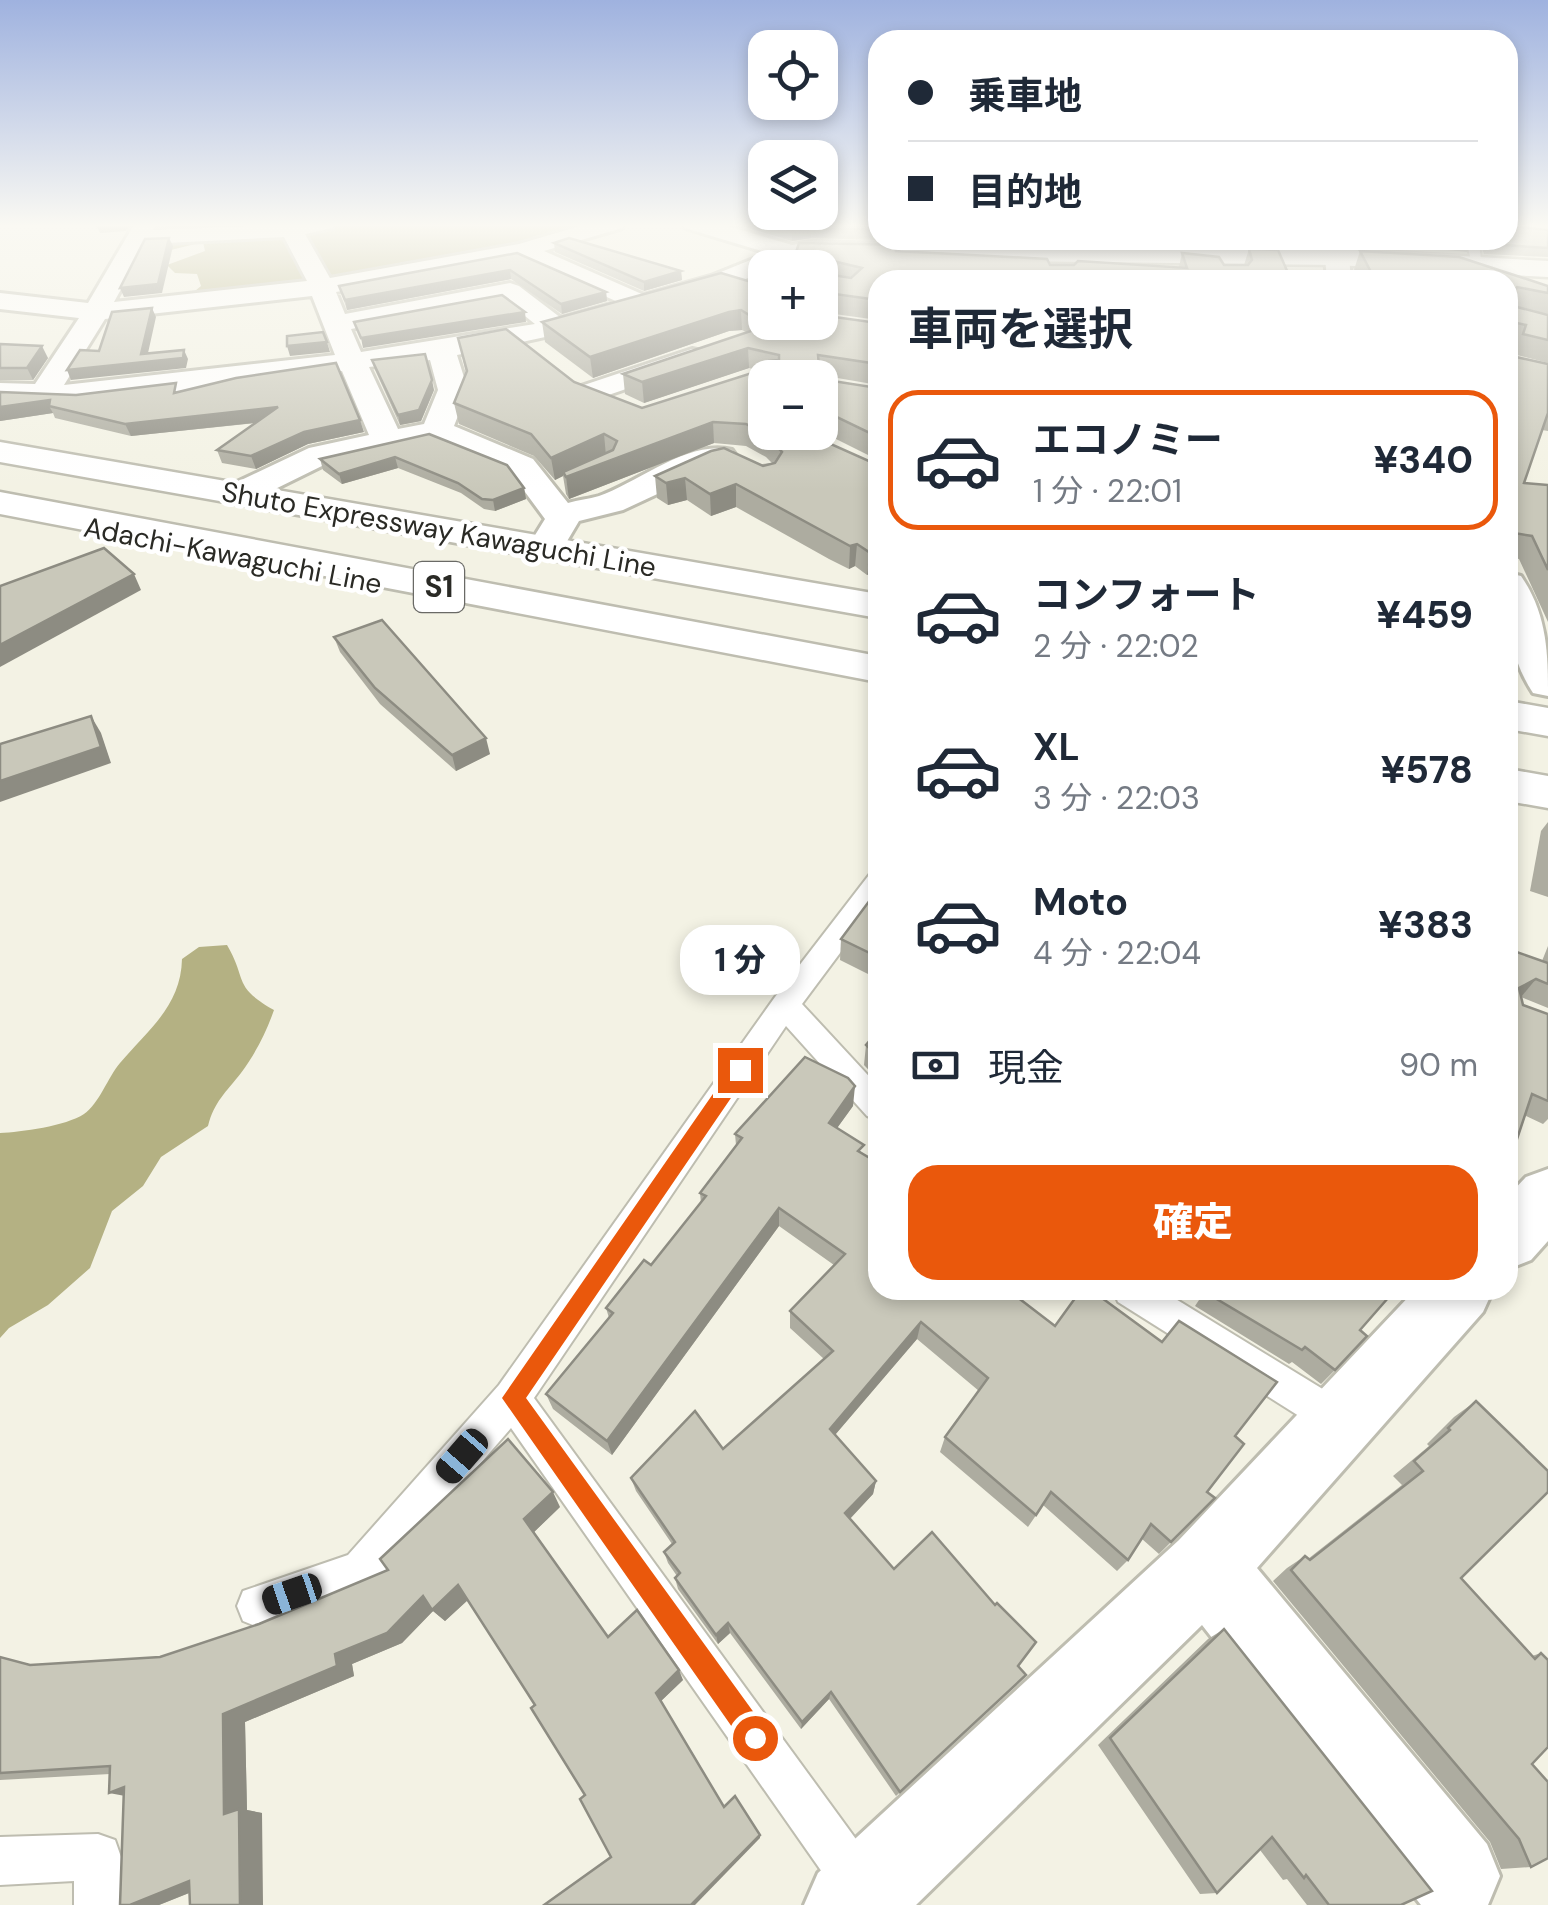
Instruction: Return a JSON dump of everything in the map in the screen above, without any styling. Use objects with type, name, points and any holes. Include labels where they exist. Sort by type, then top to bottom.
[{"type":"main road","name":"Adachi-Kawaguchi Line","points":[[0,449],[246,490],[553,509],[868,595]]},
{"type":"main road","name":"Shuto Expressway Kawaguchi Line","points":[[0,449],[868,604]]},
{"type":"main road","name":"Adachi-Kawaguchi Line","points":[[0,507],[868,680]]},
{"type":"main road","name":"Shuto Expressway Kawaguchi Line","points":[[0,507],[868,667]]},
{"type":"main road","points":[[732,642],[868,659]]},
{"type":"main road","points":[[1518,713],[1548,718]]},
{"type":"main road","points":[[1518,766],[1548,772]]},
{"type":"main road","points":[[1518,787],[1548,792]]},
{"type":"main road","points":[[1518,796],[1548,801]]},
{"type":"street","points":[[44,395],[96,312]]},
{"type":"street","points":[[332,312],[386,438]]},
{"type":"street","points":[[336,324],[402,312]]},
{"type":"street","points":[[536,312],[557,328]]},
{"type":"street","points":[[0,392],[80,394],[355,362],[557,328],[613,312]]},
{"type":"street","points":[[514,336],[588,393],[625,409]]},
{"type":"street","points":[[588,393],[723,346]]},
{"type":"street","points":[[437,430],[453,390],[441,350]]},
{"type":"street","points":[[1518,368],[1548,375]]},
{"type":"street","points":[[246,490],[320,455],[437,430],[522,466],[553,509],[611,502],[700,462],[730,455],[746,464]]},
{"type":"street","points":[[1518,609],[1548,684]]},
{"type":"street","points":[[1518,1228],[1548,1197]]},
{"type":"street","points":[[858,1899],[1206,1568],[1451,1300]]},
{"type":"street","points":[[1206,1568],[1455,1876]]},
{"type":"lane","points":[[258,1606],[361,1572],[512,1398],[785,1005],[868,895]]},
{"type":"lane","points":[[785,1005],[868,1096]]},
{"type":"lane","points":[[1146,1300],[1340,1420]]},
{"type":"lane","points":[[512,1398],[858,1899]]},
{"type":"lane","points":[[0,1861],[98,1857],[98,1905]]},
{"type":"shaded area","points":[[227,945],[246,988],[274,1010],[255,1051],[217,1104],[208,1126],[161,1157],[143,1186],[112,1211],[90,1268],[48,1305],[9,1328],[0,1338],[0,1133],[55,1125],[84,1114],[169,1004],[182,959],[199,947]]},
{"type":"building","points":[[112,312],[151,312],[141,354],[184,350],[183,358],[67,370],[80,350],[99,351]]},
{"type":"building","points":[[409,312],[525,312],[361,338],[354,322]]},
{"type":"building","points":[[579,312],[730,312],[729,312],[590,357],[542,322]]},
{"type":"building","points":[[1518,312],[1548,315],[1548,340],[1523,334],[1526,325],[1518,323]]},
{"type":"building","points":[[838,317],[868,322],[868,362],[818,355],[818,360],[779,360],[779,355],[748,348],[642,382],[623,374],[748,332],[748,340],[838,340]]},
{"type":"building","points":[[506,329],[574,382],[642,408],[748,374],[748,425],[713,422],[566,477],[563,472],[613,450],[617,441],[604,434],[551,458],[531,434],[454,403],[467,371],[458,338]]},
{"type":"building","points":[[323,332],[327,342],[287,346],[287,336]]},
{"type":"building","points":[[0,344],[42,346],[27,368],[0,368]]},
{"type":"building","points":[[425,354],[432,380],[419,410],[398,415],[372,360]]},
{"type":"building","points":[[1518,357],[1548,364],[1548,413],[1524,483],[1548,485],[1548,570],[1532,536],[1518,534]]},
{"type":"building","points":[[336,363],[360,420],[304,432],[251,456],[217,450],[278,407],[125,424],[49,406],[50,400],[0,407],[0,392],[76,395],[176,383],[174,393],[236,378]]},
{"type":"building","points":[[838,382],[868,386],[868,432],[838,418]]},
{"type":"building","points":[[429,434],[507,465],[524,488],[493,500],[482,499],[458,483],[395,457],[339,474],[320,459]]},
{"type":"building","points":[[838,447],[868,461],[868,551],[857,544],[850,546],[736,484],[710,494],[685,478],[666,483],[655,476],[724,448],[763,466],[775,463],[782,452]]},
{"type":"building","points":[[104,548],[134,574],[0,645],[0,586]]},
{"type":"building","points":[[382,620],[486,738],[452,755],[375,688],[334,637]]},
{"type":"building","points":[[91,716],[101,747],[0,781],[0,744]]},
{"type":"building","points":[[868,903],[868,952],[841,939]]},
{"type":"building","points":[[1518,952],[1548,963],[1548,984],[1536,979],[1519,988],[1523,1005],[1548,1014],[1548,1101],[1532,1094],[1518,1136]]},
{"type":"building","points":[[805,1057],[848,1078],[855,1086],[829,1123],[864,1145],[858,1151],[868,1157],[868,1300],[1021,1300],[1055,1326],[1074,1300],[1105,1300],[1162,1342],[1179,1321],[1277,1382],[1235,1436],[1244,1444],[1207,1492],[1215,1498],[1171,1542],[1151,1524],[1128,1560],[1051,1492],[1036,1515],[945,1437],[988,1378],[921,1322],[830,1429],[876,1481],[845,1513],[894,1569],[932,1532],[995,1605],[1036,1642],[1018,1666],[1026,1675],[900,1792],[831,1692],[802,1722],[728,1623],[716,1635],[675,1578],[680,1573],[664,1552],[675,1542],[631,1478],[695,1411],[723,1449],[833,1351],[790,1311],[845,1254],[779,1208],[607,1441],[546,1394],[613,1313],[606,1308],[644,1260],[651,1265],[706,1196],[700,1193],[742,1138],[735,1134]]},
{"type":"building","points":[[1218,1300],[1386,1300],[1360,1330],[1367,1336],[1335,1370],[1305,1347],[1302,1350]]},
{"type":"building","points":[[1476,1401],[1548,1471],[1548,1492],[1461,1578],[1535,1659],[1541,1653],[1548,1660],[1548,1747],[1532,1764],[1548,1782],[1548,1858],[1531,1867],[1519,1839],[1291,1570],[1305,1556],[1310,1560],[1423,1471],[1414,1461]]},
{"type":"building","points":[[508,1439],[553,1492],[524,1519],[608,1637],[637,1610],[679,1670],[656,1693],[724,1807],[735,1796],[760,1835],[691,1905],[544,1905],[611,1857],[580,1799],[585,1795],[531,1708],[535,1705],[458,1585],[432,1610],[423,1596],[387,1633],[335,1654],[337,1666],[223,1714],[224,1814],[239,1809],[240,1905],[190,1905],[189,1881],[130,1905],[120,1905],[124,1787],[109,1793],[110,1766],[0,1773],[0,1657],[30,1665],[160,1657],[259,1624],[388,1570],[380,1559]]},
{"type":"building","points":[[1224,1629],[1432,1891],[1401,1905],[1329,1905],[1272,1837],[1217,1893],[1110,1738]]},
{"type":"route","points":[[740,1070],[512,1398],[755,1738]]}]
